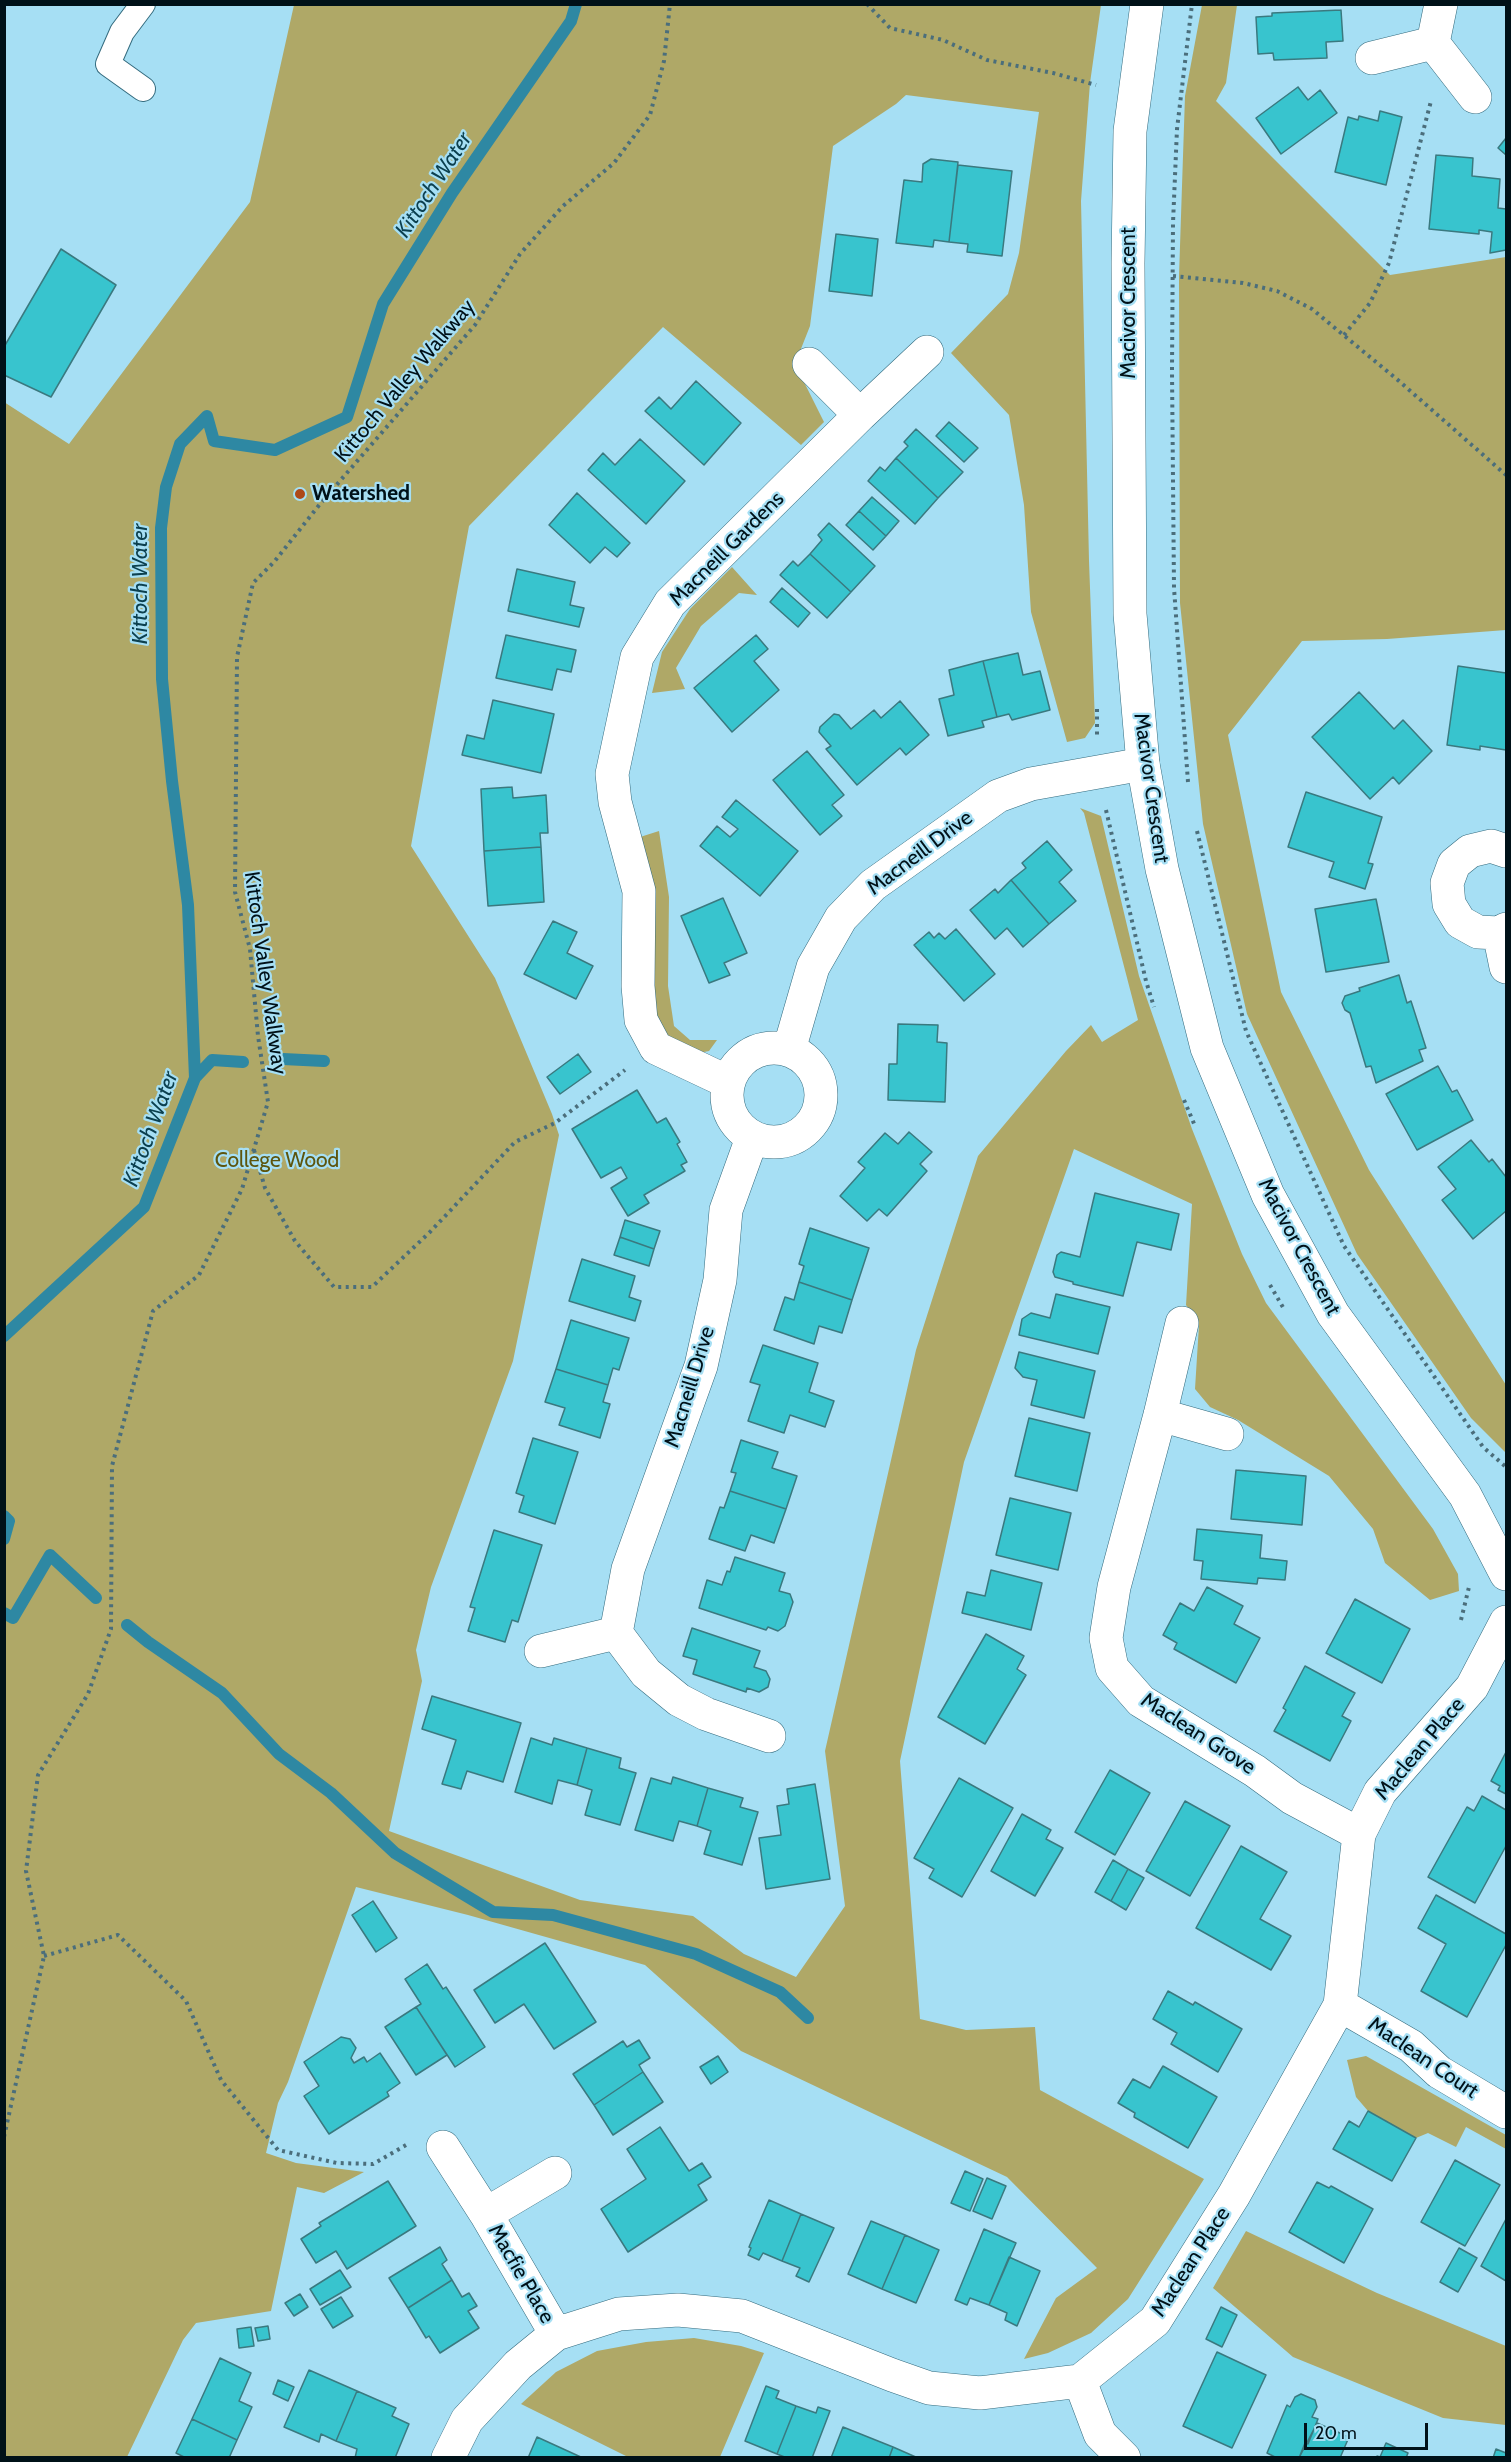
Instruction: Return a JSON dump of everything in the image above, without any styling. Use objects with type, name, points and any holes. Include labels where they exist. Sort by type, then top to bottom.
[{"type":"street","name":"Macivor Crescent","points":[[1147,4],[1131,131],[1128,263],[1131,614],[1143,764],[1162,869],[1207,1048],[1268,1195],[1333,1314],[1465,1495],[1506,1574]]},
{"type":"street","points":[[1441,4],[1438,48],[1475,97]]},
{"type":"street","points":[[1372,58],[1438,48]]},
{"type":"street","name":"Macneill Gardens","points":[[656,1048],[641,1020],[638,986],[639,891],[615,802],[612,774],[638,657],[670,603],[927,352]]},
{"type":"street","points":[[809,364],[860,415]]},
{"type":"street","name":"Macneill Drive","points":[[789,1050],[813,967],[841,918],[873,885],[998,796],[1031,784],[1143,764]]},
{"type":"street","points":[[1506,851],[1491,846],[1470,851],[1454,864],[1447,883],[1449,904],[1460,922],[1478,932],[1502,931],[1506,967]]},
{"type":"street","points":[[656,1048],[728,1082]]},
{"type":"street","points":[[771,1048],[789,1050],[808,1062],[819,1081],[821,1104],[812,1124],[795,1138],[773,1143],[752,1138],[739,1128],[730,1114],[726,1098],[728,1082],[737,1065],[752,1053],[771,1048]]},
{"type":"street","name":"Macneill Drive","points":[[616,1633],[628,1569],[700,1366],[720,1280],[726,1210],[752,1138]]},
{"type":"street","name":"Maclean Grove","points":[[1182,1323],[1114,1587],[1106,1638],[1112,1668],[1141,1701],[1255,1771],[1292,1798],[1359,1834]]},
{"type":"street","points":[[1160,1415],[1227,1434]]},
{"type":"street","name":"Macivor Crescent","points":[[1465,1495],[1506,1519]]},
{"type":"street","name":"Maclean Place","points":[[1080,2381],[1155,2321],[1234,2195],[1340,2005],[1359,1834],[1380,1792],[1472,1687],[1506,1622]]},
{"type":"street","points":[[541,1651],[616,1633],[646,1673],[679,1700],[706,1714],[769,1736]]},
{"type":"street","name":"Maclean Place","points":[[1472,1687],[1506,1666]]},
{"type":"street","name":"Maclean Court","points":[[1340,2005],[1411,2046],[1439,2072],[1506,2112]]},
{"type":"street","name":"Macfie Place","points":[[443,2147],[486,2214],[556,2334]]},
{"type":"street","name":"Macfie Place","points":[[486,2214],[555,2173]]},
{"type":"street","points":[[448,2457],[467,2420],[518,2365],[556,2334],[619,2314],[689,2311],[742,2316],[929,2388],[980,2393],[1080,2381],[1100,2434],[1124,2457]]},
{"type":"lane","points":[[143,4],[122,32],[108,64],[143,89]]},
{"type":"path","name":"Kittoch Valley Walkway","points":[[4,2137],[44,1956],[26,1870],[38,1775],[88,1694],[111,1629],[112,1466],[153,1311],[199,1275],[242,1190],[268,1102],[258,1036],[250,949],[236,892],[237,657],[253,583],[274,562],[320,504],[475,325],[520,254],[563,206],[614,163],[650,115],[664,61],[670,4]]},
{"type":"path","points":[[867,4],[890,28],[943,40],[987,60],[1053,73],[1096,85]]},
{"type":"path","points":[[1188,788],[1174,588],[1173,276],[1177,129],[1192,4]]},
{"type":"path","points":[[1344,335],[1370,303],[1389,263],[1438,48]]},
{"type":"path","points":[[1173,276],[1243,284],[1277,291],[1312,309],[1506,475]]},
{"type":"path","points":[[1195,821],[1246,1031],[1344,1246],[1483,1447],[1506,1467]]},
{"type":"path","points":[[254,1149],[265,1188],[295,1241],[334,1287],[372,1287],[430,1232],[515,1142],[555,1123],[656,1048]]},
{"type":"path","points":[[44,1956],[118,1935],[186,2001],[221,2080],[278,2150],[337,2163],[373,2164],[429,2133],[443,2147]]},
{"type":"green space","name":"College Wood","points":[[294,5],[1101,5],[1090,83],[1081,201],[1095,723],[1085,738],[1067,742],[1031,612],[1024,505],[1009,415],[951,353],[1008,294],[1019,253],[1039,112],[906,95],[833,146],[810,326],[795,364],[824,422],[801,445],[663,327],[469,526],[411,846],[495,978],[559,1135],[513,1361],[431,1587],[416,1650],[422,1681],[389,1831],[580,1900],[693,1916],[744,1954],[796,1977],[845,1906],[825,1751],[916,1350],[978,1156],[1066,1051],[1091,1025],[1102,1042],[1138,1020],[1084,813],[1080,808],[1101,816],[1139,976],[1192,1129],[1242,1254],[1266,1303],[1433,1529],[1458,1574],[1459,1591],[1430,1600],[1385,1563],[1373,1529],[1329,1476],[1238,1420],[1210,1407],[1195,1389],[1199,1325],[1186,1305],[1192,1204],[1074,1149],[964,1462],[900,1761],[920,2019],[966,2030],[1035,2027],[1040,2090],[1204,2179],[1128,2299],[1091,2333],[1048,2353],[1024,2359],[1056,2298],[1097,2268],[1007,2177],[741,2051],[645,1965],[468,1915],[356,1887],[288,2082],[278,2103],[266,2153],[296,2163],[364,2172],[324,2193],[297,2187],[271,2311],[196,2323],[183,2340],[127,2457],[5,2457],[4,402],[69,444],[250,202]]},
{"type":"green space","points":[[1202,5],[1237,5],[1226,83],[1216,101],[1390,275],[1506,257],[1506,630],[1387,639],[1302,641],[1228,735],[1281,992],[1369,1170],[1506,1385],[1506,1453],[1471,1418],[1357,1254],[1247,1014],[1203,824],[1180,603],[1179,276],[1185,96]]},
{"type":"green space","points":[[732,567],[757,595],[739,593],[701,626],[676,668],[685,689],[652,693],[662,652],[690,609]]},
{"type":"green space","points":[[659,831],[669,897],[668,986],[674,1026],[690,1040],[717,1040],[709,1051],[699,1053],[662,1035],[655,1010],[655,896],[637,838]]},
{"type":"green space","points":[[1366,2056],[1506,2135],[1506,2149],[1466,2127],[1456,2147],[1428,2133],[1416,2138],[1368,2111],[1356,2097],[1347,2060]]},
{"type":"green space","points":[[1246,2231],[1377,2293],[1506,2346],[1506,2425],[1443,2418],[1293,2357],[1213,2288]]},
{"type":"green space","points":[[694,2338],[741,2346],[764,2353],[720,2457],[628,2457],[521,2404],[556,2372],[597,2351],[646,2342]]},
{"type":"building","points":[[1341,10],[1343,41],[1326,42],[1327,58],[1274,60],[1273,53],[1258,54],[1256,17],[1272,16],[1272,13]]},
{"type":"building","points":[[1298,87],[1308,100],[1320,90],[1337,113],[1281,154],[1256,118]]},
{"type":"building","points":[[1380,111],[1402,117],[1386,185],[1335,172],[1348,117],[1358,120],[1359,116],[1378,121]]},
{"type":"building","points":[[1506,138],[1506,155],[1498,148]]},
{"type":"building","points":[[1436,155],[1473,158],[1472,176],[1500,179],[1498,208],[1506,209],[1506,250],[1490,253],[1492,232],[1479,230],[1479,234],[1429,229]]},
{"type":"building","points":[[931,159],[958,162],[949,242],[934,240],[933,247],[896,243],[904,180],[922,182],[923,164]]},
{"type":"building","points":[[958,165],[1012,171],[1002,256],[967,252],[968,244],[949,242]]},
{"type":"building","points":[[836,234],[878,239],[872,296],[829,291]]},
{"type":"building","points":[[61,249],[116,285],[51,397],[4,375],[4,347]]},
{"type":"building","points":[[696,381],[741,423],[704,465],[645,411],[659,397],[671,409]]},
{"type":"building","points":[[949,422],[978,448],[964,462],[936,436]]},
{"type":"building","points":[[916,429],[963,472],[938,498],[896,458],[908,446],[904,442]]},
{"type":"building","points":[[640,439],[685,481],[646,524],[588,470],[603,453],[615,465]]},
{"type":"building","points":[[896,458],[938,498],[915,524],[868,481],[880,467],[885,471]]},
{"type":"building","points":[[577,493],[630,543],[617,557],[605,547],[590,563],[549,525]]},
{"type":"building","points":[[872,497],[899,521],[886,536],[859,511]]},
{"type":"building","points":[[859,511],[886,536],[873,550],[846,525]]},
{"type":"building","points":[[829,523],[875,566],[851,592],[810,554],[822,540],[818,535]]},
{"type":"building","points":[[810,554],[851,592],[827,618],[780,575],[793,561],[798,566]]},
{"type":"building","points":[[517,569],[575,582],[570,605],[584,608],[579,627],[508,611]]},
{"type":"building","points":[[782,588],[810,613],[798,627],[770,602]]},
{"type":"building","points":[[506,635],[576,650],[571,672],[557,669],[552,690],[496,678]]},
{"type":"building","points":[[756,635],[768,649],[754,661],[779,690],[732,732],[694,688]]},
{"type":"building","points":[[1018,653],[1023,675],[1040,671],[1050,710],[1012,720],[1009,714],[997,717],[983,661]]},
{"type":"building","points":[[983,661],[997,717],[982,721],[984,727],[948,736],[939,699],[954,695],[949,670]]},
{"type":"building","points":[[1458,666],[1506,673],[1506,750],[1480,746],[1480,750],[1447,745]]},
{"type":"building","points":[[1359,692],[1394,729],[1403,720],[1432,751],[1399,784],[1393,777],[1370,799],[1312,737]]},
{"type":"building","points":[[493,700],[554,714],[541,773],[462,755],[467,735],[484,739]]},
{"type":"building","points":[[900,701],[929,735],[906,755],[900,748],[857,785],[826,749],[831,746],[819,732],[820,727],[834,714],[839,715],[851,729],[874,710],[881,718]]},
{"type":"building","points":[[807,751],[844,795],[832,805],[842,816],[820,835],[773,780]]},
{"type":"building","points":[[512,787],[513,798],[546,795],[548,833],[540,833],[541,847],[484,851],[481,789]]},
{"type":"building","points":[[1306,792],[1382,817],[1368,863],[1373,864],[1365,889],[1329,877],[1334,862],[1288,847]]},
{"type":"building","points":[[736,800],[798,851],[760,896],[700,846],[717,826],[730,837],[738,829],[722,817]]},
{"type":"building","points":[[1047,841],[1072,870],[1059,882],[1076,901],[1049,924],[1011,880],[1026,868],[1022,863]]},
{"type":"building","points":[[541,847],[544,902],[488,906],[484,851]]},
{"type":"building","points":[[1011,880],[1049,924],[1023,947],[1007,928],[995,939],[970,910],[995,889],[998,893]]},
{"type":"building","points":[[723,898],[747,953],[724,963],[730,975],[709,983],[681,916]]},
{"type":"building","points":[[1376,899],[1389,962],[1326,972],[1315,909]]},
{"type":"building","points":[[553,921],[577,932],[567,953],[593,966],[576,999],[524,974]]},
{"type":"building","points":[[956,929],[995,974],[964,1001],[914,945],[929,932],[934,938],[939,933],[945,939]]},
{"type":"building","points":[[1399,975],[1407,1003],[1411,1001],[1426,1048],[1419,1050],[1423,1061],[1376,1083],[1371,1066],[1366,1067],[1350,1013],[1345,1010],[1342,1003],[1345,996],[1360,991],[1359,988]]},
{"type":"building","points":[[898,1024],[938,1025],[937,1042],[947,1043],[945,1102],[888,1100],[889,1064],[897,1064]]},
{"type":"building","points":[[578,1054],[591,1072],[560,1094],[547,1077]]},
{"type":"building","points":[[1438,1066],[1452,1092],[1457,1090],[1473,1120],[1417,1150],[1386,1094]]},
{"type":"building","points":[[637,1090],[657,1123],[666,1118],[680,1142],[677,1144],[687,1162],[681,1165],[685,1171],[644,1195],[649,1203],[628,1216],[611,1188],[627,1178],[621,1167],[601,1178],[572,1129]]},
{"type":"building","points":[[909,1132],[932,1152],[920,1164],[927,1171],[887,1216],[879,1209],[867,1221],[840,1196],[865,1168],[858,1162],[885,1133],[898,1144]]},
{"type":"building","points":[[1471,1140],[1489,1162],[1492,1159],[1506,1177],[1506,1211],[1473,1239],[1442,1200],[1456,1189],[1438,1167]]},
{"type":"building","points":[[1095,1193],[1179,1214],[1171,1250],[1137,1242],[1123,1296],[1073,1284],[1073,1282],[1055,1277],[1053,1272],[1057,1255],[1061,1252],[1080,1257]]},
{"type":"building","points":[[625,1220],[660,1231],[654,1249],[620,1237]]},
{"type":"building","points":[[810,1228],[869,1248],[852,1300],[799,1282],[804,1266],[799,1264]]},
{"type":"building","points":[[620,1237],[654,1249],[649,1266],[614,1255]]},
{"type":"building","points":[[582,1259],[635,1276],[629,1297],[641,1301],[635,1321],[569,1301]]},
{"type":"building","points":[[799,1282],[852,1300],[842,1333],[819,1326],[814,1344],[774,1330],[785,1297],[794,1300]]},
{"type":"building","points":[[1056,1294],[1110,1307],[1098,1354],[1019,1335],[1022,1319],[1031,1313],[1050,1318]]},
{"type":"building","points":[[571,1320],[629,1338],[619,1370],[613,1368],[608,1385],[556,1369]]},
{"type":"building","points":[[763,1345],[818,1363],[809,1392],[834,1401],[825,1427],[790,1415],[784,1433],[748,1421],[760,1385],[750,1382]]},
{"type":"building","points":[[1019,1352],[1095,1371],[1084,1418],[1031,1405],[1037,1380],[1023,1377],[1015,1368]]},
{"type":"building","points":[[556,1369],[608,1385],[603,1402],[610,1404],[600,1438],[559,1425],[565,1408],[545,1402]]},
{"type":"building","points":[[1029,1418],[1090,1433],[1077,1491],[1015,1476]]},
{"type":"building","points":[[533,1438],[578,1452],[555,1524],[519,1512],[524,1496],[516,1493]]},
{"type":"building","points":[[741,1440],[778,1452],[772,1468],[797,1476],[786,1509],[730,1491],[736,1473],[731,1472]]},
{"type":"building","points":[[1236,1470],[1306,1476],[1302,1525],[1231,1519]]},
{"type":"building","points":[[730,1491],[786,1509],[774,1543],[751,1535],[745,1551],[709,1539],[720,1507],[724,1508]]},
{"type":"building","points":[[1010,1498],[1071,1513],[1058,1570],[996,1555]]},
{"type":"building","points":[[1197,1529],[1262,1535],[1260,1558],[1287,1561],[1285,1580],[1258,1578],[1257,1584],[1201,1579],[1203,1561],[1194,1560]]},
{"type":"building","points":[[494,1530],[542,1545],[518,1622],[512,1620],[505,1642],[468,1631],[475,1608],[470,1607]]},
{"type":"building","points":[[735,1557],[785,1573],[779,1591],[790,1594],[793,1602],[785,1626],[778,1631],[768,1627],[766,1630],[699,1608],[707,1580],[722,1585]]},
{"type":"building","points":[[991,1570],[1042,1583],[1031,1630],[962,1613],[967,1592],[985,1596]]},
{"type":"building","points":[[1207,1587],[1243,1606],[1234,1624],[1260,1638],[1236,1683],[1174,1649],[1177,1643],[1163,1635],[1180,1603],[1194,1611]]},
{"type":"building","points":[[1355,1599],[1410,1629],[1382,1683],[1326,1653]]},
{"type":"building","points":[[692,1628],[760,1651],[754,1667],[766,1671],[770,1679],[768,1687],[759,1692],[747,1688],[746,1692],[693,1674],[697,1660],[683,1656]]},
{"type":"building","points":[[986,1634],[1024,1656],[1017,1669],[1026,1675],[985,1744],[938,1717]]},
{"type":"building","points":[[1305,1666],[1355,1693],[1342,1716],[1351,1721],[1330,1761],[1274,1731]]},
{"type":"building","points":[[432,1696],[521,1723],[503,1782],[467,1771],[461,1789],[442,1784],[456,1740],[422,1729]]},
{"type":"building","points":[[531,1738],[552,1745],[554,1738],[587,1748],[577,1785],[558,1780],[552,1804],[515,1792]]},
{"type":"building","points":[[587,1748],[621,1758],[619,1768],[636,1773],[620,1825],[585,1815],[592,1790],[577,1785]]},
{"type":"building","points":[[1506,1752],[1506,1794],[1498,1790],[1500,1786],[1491,1781]]},
{"type":"building","points":[[1110,1770],[1150,1793],[1115,1855],[1075,1832]]},
{"type":"building","points":[[673,1777],[708,1788],[697,1826],[679,1821],[673,1841],[635,1830],[651,1778],[671,1784]]},
{"type":"building","points":[[959,1778],[1013,1808],[962,1897],[929,1878],[934,1869],[914,1858]]},
{"type":"building","points":[[815,1784],[830,1879],[766,1889],[759,1838],[781,1835],[777,1806],[789,1804],[787,1789]]},
{"type":"building","points":[[708,1788],[743,1798],[740,1807],[758,1812],[742,1865],[704,1854],[711,1831],[697,1826]]},
{"type":"building","points":[[1482,1796],[1506,1810],[1506,1846],[1475,1903],[1428,1877],[1467,1807],[1474,1811]]},
{"type":"building","points":[[1185,1801],[1230,1826],[1190,1896],[1146,1871]]},
{"type":"building","points":[[1022,1814],[1051,1830],[1046,1839],[1063,1848],[1035,1896],[991,1871]]},
{"type":"building","points":[[1241,1846],[1287,1872],[1260,1919],[1291,1936],[1271,1970],[1196,1928]]},
{"type":"building","points":[[1113,1860],[1128,1869],[1111,1901],[1095,1892]]},
{"type":"building","points":[[1128,1869],[1144,1878],[1126,1910],[1111,1901]]},
{"type":"building","points":[[1436,1895],[1506,1934],[1506,1945],[1467,2017],[1421,1991],[1446,1944],[1418,1928]]},
{"type":"building","points":[[373,1901],[397,1938],[376,1952],[352,1915]]},
{"type":"building","points":[[545,1943],[596,2022],[554,2049],[524,2004],[495,2023],[474,1990]]},
{"type":"building","points":[[427,1964],[443,1989],[446,1987],[485,2047],[455,2067],[416,2007],[421,2004],[405,1979]]},
{"type":"building","points":[[1168,1991],[1193,2005],[1195,2002],[1242,2029],[1218,2072],[1171,2044],[1177,2033],[1153,2019]]},
{"type":"building","points":[[416,2007],[447,2055],[416,2075],[385,2027]]},
{"type":"building","points":[[341,2037],[350,2039],[356,2048],[351,2058],[354,2063],[364,2057],[367,2062],[380,2053],[400,2083],[387,2092],[389,2096],[329,2134],[304,2096],[319,2086],[304,2062]]},
{"type":"building","points":[[639,2040],[650,2058],[639,2065],[643,2072],[594,2105],[573,2074],[623,2041],[627,2047]]},
{"type":"building","points":[[718,2056],[728,2072],[711,2084],[700,2067]]},
{"type":"building","points":[[1163,2066],[1217,2097],[1188,2148],[1134,2117],[1135,2113],[1118,2103],[1133,2079],[1150,2088]]},
{"type":"building","points":[[643,2072],[663,2102],[613,2135],[594,2105]]},
{"type":"building","points":[[1368,2111],[1416,2138],[1392,2181],[1333,2149],[1349,2121],[1359,2127]]},
{"type":"building","points":[[660,2127],[689,2171],[702,2163],[711,2177],[698,2185],[707,2200],[628,2252],[601,2209],[646,2179],[627,2149]]},
{"type":"building","points":[[1455,2160],[1500,2185],[1465,2246],[1421,2222]]},
{"type":"building","points":[[965,2171],[983,2179],[970,2211],[951,2203]]},
{"type":"building","points":[[987,2178],[1006,2186],[992,2219],[973,2211]]},
{"type":"building","points":[[388,2181],[416,2226],[347,2269],[336,2251],[316,2263],[301,2239],[321,2226],[319,2223]]},
{"type":"building","points":[[1317,2182],[1329,2188],[1331,2186],[1373,2209],[1344,2263],[1289,2232]]},
{"type":"building","points":[[769,2200],[801,2214],[782,2261],[763,2253],[759,2260],[748,2255],[751,2248],[749,2247]]},
{"type":"building","points":[[801,2214],[834,2228],[809,2282],[796,2276],[800,2268],[782,2261]]},
{"type":"building","points":[[1506,2219],[1506,2281],[1481,2266]]},
{"type":"building","points":[[871,2221],[905,2235],[882,2289],[848,2274]]},
{"type":"building","points":[[984,2229],[1016,2243],[989,2305],[970,2298],[967,2305],[955,2300]]},
{"type":"building","points":[[905,2235],[939,2250],[916,2303],[882,2289]]},
{"type":"building","points":[[440,2247],[447,2260],[442,2264],[452,2280],[408,2308],[389,2278]]},
{"type":"building","points":[[1459,2248],[1477,2258],[1458,2292],[1440,2282]]},
{"type":"building","points":[[1009,2257],[1040,2271],[1017,2326],[1005,2320],[1007,2313],[989,2305]]},
{"type":"building","points":[[340,2270],[351,2287],[320,2305],[310,2289]]},
{"type":"building","points":[[452,2280],[462,2297],[469,2293],[477,2306],[468,2311],[479,2328],[440,2353],[429,2336],[426,2338],[408,2308]]},
{"type":"building","points":[[300,2294],[308,2307],[294,2316],[285,2303]]},
{"type":"building","points":[[341,2297],[353,2316],[333,2328],[321,2309]]},
{"type":"building","points":[[1221,2307],[1237,2315],[1222,2347],[1206,2339]]},
{"type":"building","points":[[268,2326],[270,2339],[258,2341],[255,2328]]},
{"type":"building","points":[[251,2327],[254,2346],[239,2348],[237,2329]]},
{"type":"building","points":[[1217,2352],[1266,2375],[1232,2448],[1183,2426]]},
{"type":"building","points":[[220,2358],[251,2373],[239,2401],[252,2407],[237,2440],[192,2419]]},
{"type":"building","points":[[309,2370],[357,2391],[336,2441],[321,2434],[319,2442],[284,2427]]},
{"type":"building","points":[[278,2380],[294,2387],[288,2401],[273,2394]]},
{"type":"building","points":[[766,2386],[779,2391],[776,2398],[796,2406],[777,2454],[745,2441]]},
{"type":"building","points":[[357,2391],[396,2408],[392,2416],[409,2424],[395,2458],[355,2458],[357,2449],[336,2441]]},
{"type":"building","points":[[1301,2394],[1315,2400],[1317,2407],[1312,2417],[1318,2419],[1308,2444],[1305,2443],[1299,2458],[1277,2458],[1267,2453],[1287,2405],[1290,2407],[1295,2397]]},
{"type":"building","points":[[796,2406],[816,2413],[818,2407],[830,2411],[812,2458],[787,2458],[777,2454]]},
{"type":"building","points":[[192,2419],[237,2440],[229,2458],[186,2458],[176,2453]]},
{"type":"building","points":[[1317,2423],[1349,2437],[1340,2458],[1299,2458]]},
{"type":"building","points":[[843,2427],[893,2447],[889,2458],[831,2458]]},
{"type":"building","points":[[537,2437],[583,2458],[528,2458]]},
{"type":"building","points":[[1386,2443],[1408,2453],[1406,2458],[1376,2458],[1380,2457]]},
{"type":"building","points":[[893,2447],[918,2458],[889,2458]]},
{"type":"building","points":[[1496,2449],[1506,2453],[1506,2458],[1493,2458]]},
{"type":"waterway","name":"Kittoch Water","points":[[4,1336],[144,1207],[195,1078],[188,905],[162,679],[161,528],[166,487],[180,444],[207,416],[214,441],[275,450],[347,417],[383,304],[452,193],[571,21],[576,4]]},
{"type":"waterway","points":[[283,1059],[324,1061]]},
{"type":"waterway","points":[[195,1078],[212,1060],[243,1062]]},
{"type":"waterway","name":"Kittoch Water","points":[[4,1516],[9,1521],[4,1539]]},
{"type":"waterway","points":[[4,1613],[13,1618],[50,1555],[96,1598]]},
{"type":"waterway","points":[[127,1625],[222,1693],[279,1754],[331,1793],[395,1853],[493,1912],[553,1915],[696,1954],[780,1992],[808,2018]]},
{"type":"place","name":"Watershed","points":[[300,494]]}]
